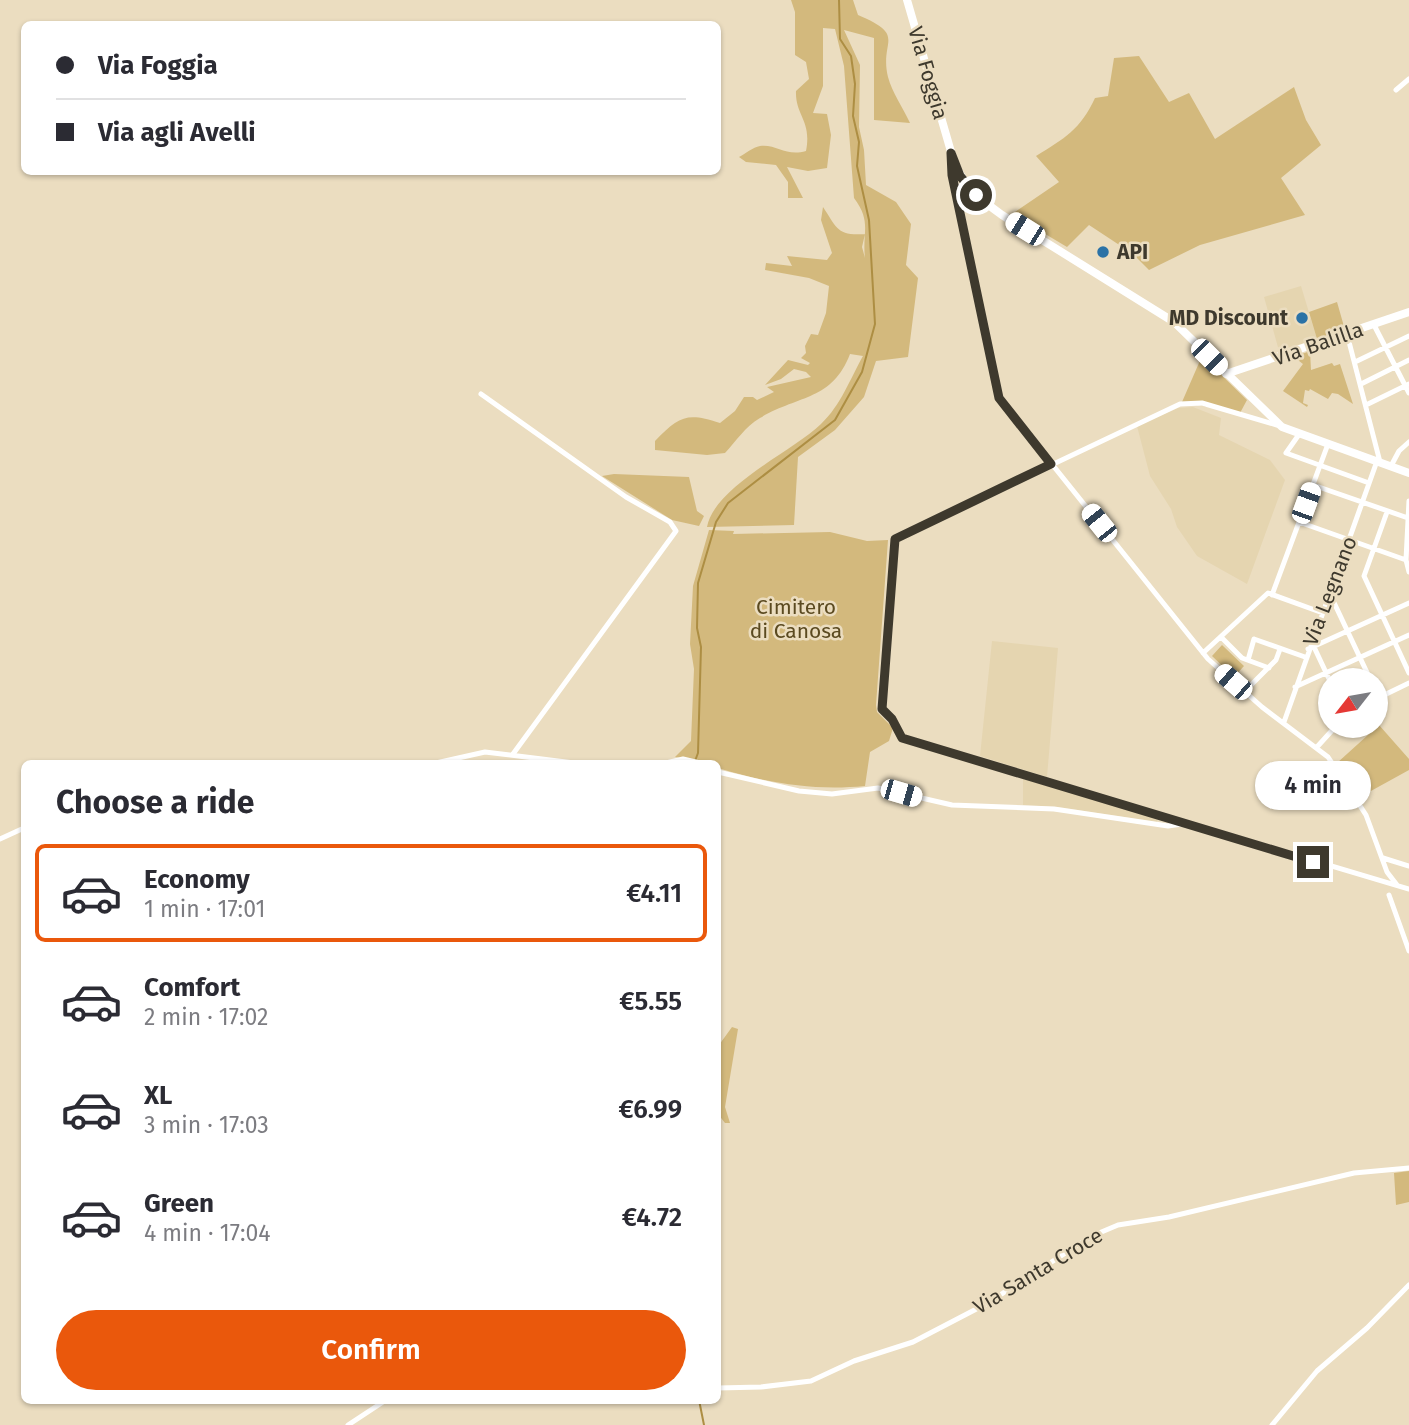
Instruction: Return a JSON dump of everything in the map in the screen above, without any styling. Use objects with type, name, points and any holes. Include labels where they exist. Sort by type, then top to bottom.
[{"type":"main road","name":"Via Foggia","points":[[910,2],[951,153],[960,176],[983,201],[1174,322],[1282,427]]},
{"type":"main road","name":"Via Balilla","points":[[1226,374],[1409,312]]},
{"type":"main road","points":[[1282,427],[1409,473]]},
{"type":"street","points":[[1396,90],[1409,79]]},
{"type":"street","points":[[951,153],[952,175],[999,398],[1203,653],[1244,692],[1328,757],[1357,799],[1390,877],[1396,885]]},
{"type":"street","points":[[1374,325],[1409,393]]},
{"type":"street","points":[[1347,334],[1379,462]]},
{"type":"street","points":[[1355,362],[1409,336]]},
{"type":"street","points":[[1361,384],[1409,360]]},
{"type":"street","points":[[1366,405],[1407,385]]},
{"type":"street","points":[[481,394],[626,497],[670,522],[676,531],[513,754]]},
{"type":"street","points":[[1282,427],[1259,417],[1191,402],[1165,409],[895,539],[880,704],[902,738],[1409,889]]},
{"type":"street","points":[[1300,433],[1286,453],[1369,483]]},
{"type":"street","points":[[1391,466],[1399,451],[1409,442]]},
{"type":"street","points":[[1272,595],[1328,443]]},
{"type":"street","name":"Via Legnano","points":[[1284,722],[1305,657],[1311,648],[1369,483],[1379,462]]},
{"type":"street","points":[[1312,485],[1408,522]]},
{"type":"street","points":[[1409,501],[1406,559],[1409,570]]},
{"type":"street","points":[[1387,512],[1364,576],[1409,673]]},
{"type":"street","points":[[1299,522],[1406,559]]},
{"type":"street","points":[[1203,653],[1268,593],[1323,613]]},
{"type":"street","points":[[1329,593],[1365,668]]},
{"type":"street","points":[[1323,668],[1311,648],[1409,603]]},
{"type":"street","points":[[1337,668],[1409,635]]},
{"type":"street","points":[[1221,637],[1242,658],[1269,668]]},
{"type":"street","points":[[1248,660],[1254,639],[1305,657]]},
{"type":"street","points":[[1244,692],[1276,660],[1280,649]]},
{"type":"street","points":[[1296,687],[1318,677]]},
{"type":"street","points":[[1388,693],[1409,683]]},
{"type":"street","points":[[1317,747],[1325,738]]},
{"type":"street","points":[[447,760],[469,754],[513,754],[554,760]]},
{"type":"street","points":[[721,773],[799,791],[832,794],[878,788],[952,805],[1054,809],[1168,826],[1185,823]]},
{"type":"street","points":[[0,839],[21,829]]},
{"type":"street","points":[[1383,858],[1409,866]]},
{"type":"street","points":[[1389,895],[1409,951]]},
{"type":"street","points":[[1401,932],[1409,935]]},
{"type":"street","name":"Via Santa Croce","points":[[721,1388],[761,1387],[811,1381],[842,1366],[913,1342],[986,1304],[1092,1236],[1118,1225],[1169,1217],[1354,1173],[1409,1168]]},
{"type":"street","points":[[1272,1425],[1317,1371],[1367,1328],[1409,1286]]},
{"type":"street","points":[[348,1425],[380,1404]]},
{"type":"shaded area","points":[[1301,286],[1317,339],[1279,351],[1264,297]]},
{"type":"shaded area","points":[[1193,407],[1221,418],[1219,435],[1270,460],[1285,480],[1247,584],[1197,556],[1177,527],[1171,509],[1150,476],[1137,426],[1178,408]]},
{"type":"shaded area","points":[[992,641],[1058,648],[1047,777],[980,756]]},
{"type":"shaded area","points":[[1023,779],[1158,818],[1157,822],[1058,807],[1023,805]]},
{"type":"green space","points":[[791,0],[853,0],[858,15],[883,28],[887,34],[888,77],[910,123],[874,120],[874,38],[844,30],[860,65],[859,127],[864,150],[866,185],[896,202],[911,224],[906,265],[918,278],[908,357],[876,361],[864,397],[835,430],[798,457],[794,525],[707,527],[713,512],[739,484],[808,435],[828,417],[863,356],[850,354],[843,369],[824,389],[760,418],[745,430],[725,453],[707,455],[655,450],[655,441],[677,421],[691,417],[720,423],[735,411],[744,397],[757,400],[774,392],[767,387],[811,377],[806,372],[794,369],[781,379],[765,385],[788,360],[808,365],[810,363],[801,358],[806,353],[805,346],[811,334],[818,335],[826,313],[829,286],[809,278],[765,270],[766,263],[792,266],[787,256],[827,260],[832,253],[821,220],[823,207],[843,232],[865,234],[863,214],[854,198],[844,66],[835,29],[823,28],[823,86],[813,113],[827,114],[831,135],[827,168],[808,171],[787,167],[803,198],[788,198],[788,182],[776,165],[746,162],[739,157],[760,146],[787,152],[806,151],[807,132],[798,107],[796,91],[809,79],[806,62],[795,55],[795,12]]},
{"type":"green space","points":[[1139,56],[1169,102],[1189,93],[1215,139],[1294,87],[1306,120],[1321,145],[1281,178],[1305,215],[1200,245],[1149,270],[1133,254],[1089,225],[1067,247],[1012,214],[1059,182],[1036,156],[1071,132],[1084,118],[1095,98],[1108,96],[1114,58]]},
{"type":"green space","points":[[1337,302],[1345,330],[1317,339],[1309,312]]},
{"type":"green space","points":[[1310,351],[1311,370],[1332,363],[1334,366],[1340,364],[1353,404],[1338,394],[1332,393],[1328,399],[1310,389],[1305,390],[1303,403],[1308,405],[1307,407],[1283,391],[1303,364],[1294,357]]},
{"type":"green space","points":[[1202,356],[1247,400],[1240,413],[1182,402]]},
{"type":"green space","points":[[614,474],[689,477],[697,511],[704,516],[699,526],[672,520],[602,476]]},
{"type":"green space","name":"Cimitero di Canosa","points":[[709,530],[734,531],[733,534],[830,532],[867,541],[888,540],[876,705],[877,712],[893,728],[889,741],[870,752],[865,786],[790,784],[721,769],[721,760],[675,757],[691,741],[694,669],[690,644],[693,586]]},
{"type":"green space","points":[[1222,645],[1244,666],[1234,677],[1212,656]]},
{"type":"green space","points":[[1388,735],[1409,759],[1409,770],[1360,797],[1337,763],[1365,738],[1388,738]]},
{"type":"green space","points":[[732,1027],[738,1029],[725,1107],[730,1123],[725,1123],[721,1118],[721,1042]]},
{"type":"green space","points":[[1409,1171],[1409,1202],[1396,1205],[1394,1173]]},
{"type":"waterway","points":[[695,760],[698,753],[701,647],[697,628],[698,583],[716,522],[728,503],[835,420],[862,372],[875,324],[869,220],[857,166],[859,142],[853,116],[855,84],[851,56],[840,39],[839,0]]},
{"type":"waterway","points":[[700,1404],[704,1425]]},
{"type":"place","name":"API","points":[[1103,252]]},
{"type":"place","name":"MD Discount","points":[[1302,318]]},
{"type":"route","points":[[976,195],[960,176],[951,153],[952,175],[994,383],[999,398],[1051,464],[895,539],[880,704],[882,709],[892,719],[902,738],[1313,862]]}]
